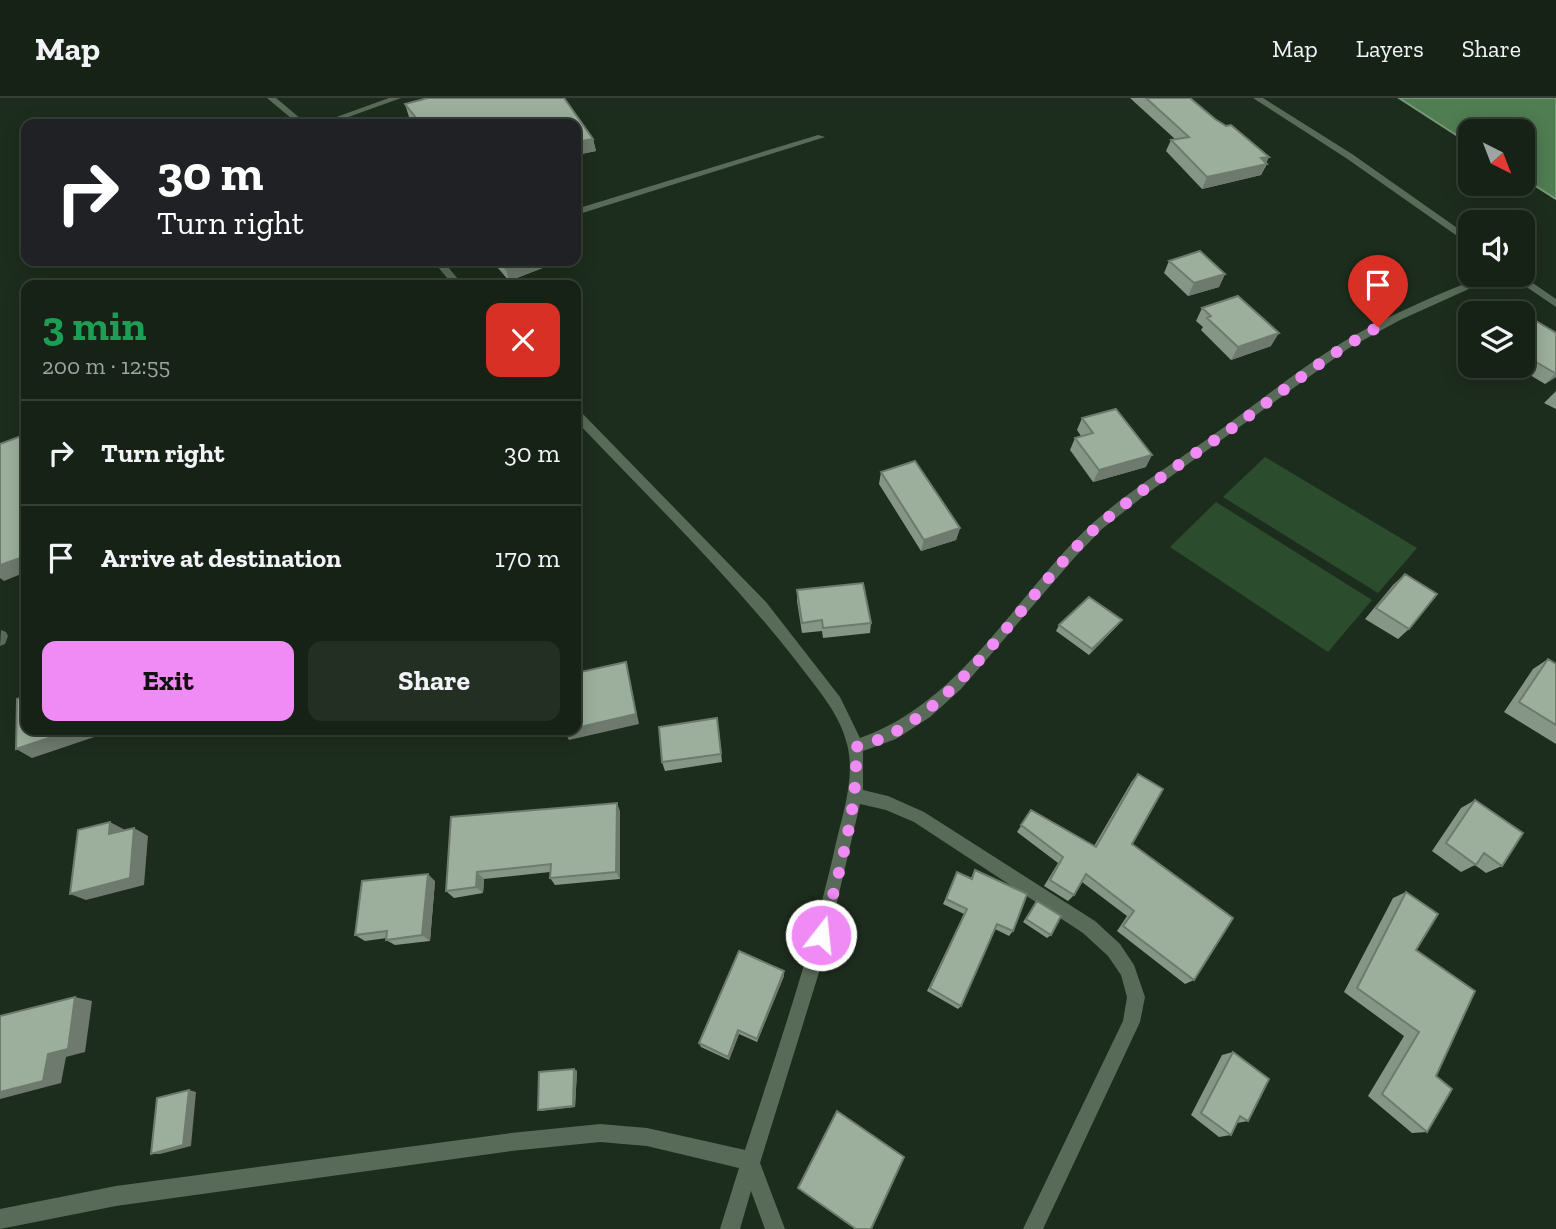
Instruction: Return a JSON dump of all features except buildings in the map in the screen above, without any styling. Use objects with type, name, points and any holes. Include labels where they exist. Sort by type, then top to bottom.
[{"type":"street","points":[[271,98],[297,119]]},
{"type":"street","points":[[336,119],[397,98]]},
{"type":"street","points":[[1257,98],[1360,163],[1458,233]]},
{"type":"street","points":[[581,210],[821,137]]},
{"type":"street","points":[[442,266],[454,280]]},
{"type":"street","points":[[855,747],[891,735],[919,718],[1000,635],[1081,541],[1119,508],[1363,335],[1466,287]]},
{"type":"street","points":[[1531,287],[1556,304]]},
{"type":"street","points":[[581,419],[761,606],[835,701],[855,747],[857,764],[854,795],[829,910],[730,1229]]},
{"type":"street","points":[[854,795],[888,803],[949,834],[1089,926],[1114,950],[1128,971],[1136,997],[1131,1022],[1033,1229]]},
{"type":"street","points":[[0,1219],[130,1194],[511,1142],[600,1133],[647,1137],[750,1161]]},
{"type":"street","points":[[750,1161],[775,1229]]},
{"type":"shaded area","points":[[1399,98],[1556,98],[1556,199],[1535,186],[1535,119],[1458,119],[1458,136]]},
{"type":"shaded area","points":[[1265,457],[1417,548],[1378,593],[1223,497]]},
{"type":"shaded area","points":[[1216,502],[1372,600],[1328,652],[1170,547]]},
{"type":"route","points":[[821,935],[854,795],[857,764],[855,747],[891,735],[919,718],[1000,635],[1081,541],[1119,508],[1334,353],[1378,327]]}]
